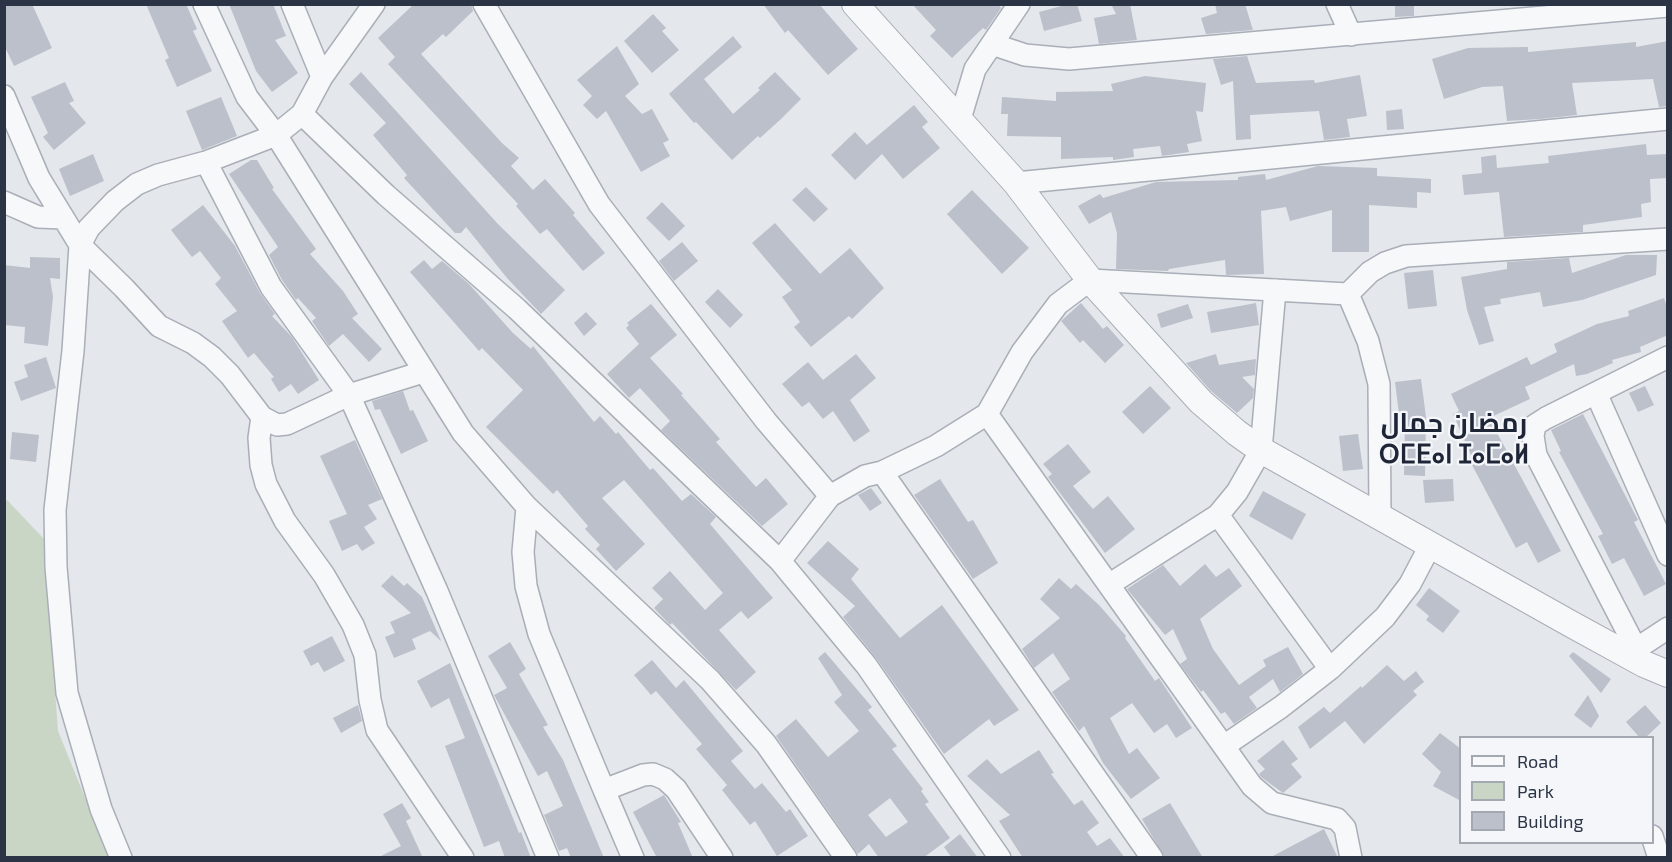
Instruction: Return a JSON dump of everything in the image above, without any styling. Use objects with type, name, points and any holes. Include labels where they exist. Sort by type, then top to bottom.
[{"type":"street","points":[[204,4],[247,97],[276,135],[463,433],[527,507],[710,680],[766,744],[846,858]]},
{"type":"street","points":[[292,4],[322,77]]},
{"type":"street","points":[[484,4],[599,204],[766,421],[830,496]]},
{"type":"street","points":[[855,4],[1016,183],[1090,280],[1201,402],[1261,450],[1640,656],[1668,674]]},
{"type":"street","points":[[960,119],[975,69],[1019,4]]},
{"type":"street","points":[[1337,4],[1351,35]]},
{"type":"street","points":[[121,858],[101,809],[67,693],[56,567],[55,510],[73,351],[80,245],[89,228],[115,201],[137,184],[158,175],[206,162],[276,135],[302,114],[322,77],[373,5]]},
{"type":"street","points":[[992,44],[1025,55],[1069,58],[1668,6]]},
{"type":"street","points":[[4,96],[39,178],[80,245],[159,326],[193,343],[212,357],[230,375],[262,417],[277,425],[287,424],[349,395],[423,372]]},
{"type":"street","points":[[302,114],[386,195],[517,309],[780,561],[866,665],[1000,858]]},
{"type":"street","points":[[1016,183],[1668,119]]},
{"type":"street","points":[[206,162],[271,287],[349,395],[437,591],[548,858]]},
{"type":"street","points":[[4,202],[38,217],[63,218]]},
{"type":"street","points":[[780,561],[830,496],[865,476],[882,472],[936,446],[987,414],[1022,352],[1058,304],[1090,280],[1348,294],[1370,272],[1385,263],[1406,256],[1668,239]]},
{"type":"street","points":[[1110,584],[1218,515],[1237,492],[1261,450],[1275,290]]},
{"type":"street","points":[[1348,294],[1368,341],[1379,384],[1380,514]]},
{"type":"street","points":[[1640,656],[1536,455],[1535,425],[1668,357]]},
{"type":"street","points":[[1596,393],[1668,555]]},
{"type":"street","points":[[987,414],[1252,786],[1272,803],[1337,819],[1345,828],[1352,858]]},
{"type":"street","points":[[262,417],[259,438],[266,484],[285,521],[324,575],[352,625],[365,654],[370,700],[377,730],[463,858]]},
{"type":"street","points":[[882,472],[1152,858]]},
{"type":"street","points":[[527,507],[524,563],[526,586],[539,634],[633,858]]},
{"type":"street","points":[[1218,515],[1330,669]]},
{"type":"street","points":[[1224,746],[1330,669],[1386,617],[1410,584],[1431,544]]},
{"type":"street","points":[[1640,656],[1668,628]]},
{"type":"street","points":[[604,790],[643,775],[653,774],[665,779],[676,789],[722,858]]},
{"type":"street","points":[[1654,840],[1659,858]]},
{"type":"green space","points":[[7,500],[44,539],[58,731],[109,857],[5,858],[4,501]]},
{"type":"building","points":[[4,4],[32,4],[52,48],[14,66],[4,45]]},
{"type":"building","points":[[146,4],[186,4],[197,29],[193,31],[212,71],[177,87],[165,60],[169,58]]},
{"type":"building","points":[[229,4],[273,4],[286,36],[275,40],[298,73],[272,92],[256,71]]},
{"type":"building","points":[[414,4],[471,4],[473,11],[446,37],[443,34],[421,54],[502,143],[519,158],[511,166],[533,190],[545,179],[575,213],[573,215],[605,253],[583,271],[547,229],[540,234],[516,206],[518,204],[388,64],[395,57],[378,38]]},
{"type":"building","points":[[763,4],[819,4],[858,49],[828,75],[788,30],[785,33]]},
{"type":"building","points":[[912,4],[998,4],[1001,8],[986,30],[983,28],[952,58],[930,36],[936,30]]},
{"type":"building","points":[[1077,4],[1082,21],[1044,31],[1039,12]]},
{"type":"building","points":[[1111,4],[1130,4],[1137,40],[1099,44],[1094,18],[1116,14]]},
{"type":"building","points":[[1215,4],[1245,4],[1253,30],[1206,34],[1201,18],[1217,13]]},
{"type":"building","points":[[1395,4],[1414,4],[1414,16],[1395,17]]},
{"type":"building","points":[[653,14],[666,28],[662,31],[679,50],[652,73],[624,41]]},
{"type":"building","points":[[733,36],[742,47],[704,79],[733,114],[760,90],[758,88],[775,72],[801,99],[760,138],[758,136],[732,160],[696,122],[694,123],[669,94]]},
{"type":"building","points":[[1668,41],[1668,106],[1659,107],[1653,79],[1572,83],[1577,115],[1540,119],[1507,121],[1503,86],[1482,87],[1444,99],[1432,59],[1468,48],[1528,47],[1528,52],[1636,42],[1636,47]]},
{"type":"building","points":[[617,46],[639,84],[625,96],[642,114],[652,109],[669,140],[663,143],[670,156],[641,172],[606,111],[597,119],[583,105],[592,96],[577,80]]},
{"type":"building","points":[[1247,56],[1256,83],[1314,80],[1315,83],[1360,75],[1367,116],[1347,119],[1350,137],[1324,140],[1319,111],[1250,115],[1251,139],[1236,140],[1233,81],[1221,85],[1213,59]]},
{"type":"building","points":[[361,72],[497,223],[565,290],[541,314],[507,278],[466,227],[461,233],[455,233],[404,178],[407,175],[373,135],[386,123],[349,84]]},
{"type":"building","points":[[1145,76],[1206,83],[1203,112],[1196,111],[1202,141],[1187,144],[1189,152],[1162,156],[1160,146],[1133,149],[1134,157],[1113,160],[1113,157],[1061,159],[1061,137],[1007,136],[1008,114],[1001,114],[1002,97],[1056,101],[1056,92],[1113,91],[1111,84]]},
{"type":"building","points":[[65,82],[74,101],[69,103],[86,123],[54,150],[43,137],[48,133],[31,97]]},
{"type":"building","points":[[221,97],[237,136],[202,150],[186,111]]},
{"type":"building","points":[[914,105],[928,122],[922,127],[940,148],[903,179],[882,154],[855,180],[831,155],[855,132],[867,145]]},
{"type":"building","points":[[1402,109],[1404,129],[1387,130],[1386,111]]},
{"type":"building","points":[[1646,144],[1647,155],[1668,154],[1668,178],[1650,179],[1651,202],[1641,204],[1642,217],[1583,225],[1583,232],[1504,237],[1499,192],[1464,195],[1462,175],[1482,173],[1481,157],[1496,155],[1497,168],[1549,163],[1548,156]]},
{"type":"building","points":[[93,154],[104,181],[70,196],[59,169]]},
{"type":"building","points":[[251,160],[257,160],[274,188],[272,189],[316,249],[310,254],[343,291],[358,314],[352,318],[382,349],[369,362],[343,334],[329,346],[312,321],[316,318],[298,298],[296,300],[282,280],[269,255],[278,247],[229,174]]},
{"type":"building","points":[[1318,166],[1377,168],[1377,176],[1431,179],[1431,193],[1417,192],[1417,208],[1369,205],[1369,252],[1332,252],[1332,210],[1290,221],[1286,207],[1261,211],[1264,274],[1226,275],[1225,260],[1168,271],[1116,269],[1117,233],[1111,212],[1089,224],[1078,206],[1100,194],[1103,198],[1156,182],[1238,180],[1238,177],[1265,174],[1266,180]]},
{"type":"building","points":[[806,187],[828,209],[814,222],[792,200]]},
{"type":"building","points":[[972,190],[1029,248],[1002,274],[947,214]]},
{"type":"building","points":[[662,202],[685,226],[669,241],[646,218]]},
{"type":"building","points":[[203,205],[235,246],[260,293],[275,314],[272,316],[292,337],[319,380],[298,394],[291,384],[279,392],[271,379],[274,377],[254,353],[248,358],[222,321],[237,311],[215,284],[221,278],[200,251],[192,257],[171,230]]},
{"type":"building","points":[[775,223],[820,274],[850,248],[884,288],[852,319],[849,316],[811,347],[794,327],[800,322],[782,297],[792,290],[752,243]]},
{"type":"building","points":[[682,242],[698,261],[674,281],[659,261]]},
{"type":"building","points":[[1626,255],[1657,255],[1656,275],[1582,300],[1543,307],[1540,292],[1500,299],[1501,304],[1484,307],[1494,341],[1479,345],[1467,310],[1461,277],[1507,269],[1507,262],[1569,258],[1572,273]]},
{"type":"building","points":[[30,257],[60,258],[60,279],[50,278],[53,297],[48,346],[24,343],[25,327],[4,325],[4,265],[30,268]]},
{"type":"building","points":[[424,260],[432,269],[442,261],[469,284],[513,333],[531,349],[533,346],[594,422],[600,416],[616,434],[618,432],[650,470],[653,468],[682,501],[691,494],[716,517],[710,524],[773,598],[748,619],[741,611],[719,630],[756,672],[736,690],[672,623],[670,625],[654,608],[663,599],[652,588],[670,571],[705,610],[723,593],[624,480],[602,498],[645,544],[616,571],[596,549],[600,545],[585,529],[588,526],[557,490],[553,494],[486,427],[523,390],[482,348],[479,351],[410,272]]},
{"type":"building","points":[[1433,270],[1437,306],[1408,309],[1404,273]]},
{"type":"building","points":[[718,289],[743,315],[730,328],[705,302]]},
{"type":"building","points":[[1664,298],[1668,310],[1668,335],[1640,347],[1641,352],[1612,360],[1613,363],[1587,374],[1576,376],[1574,364],[1525,387],[1530,399],[1489,418],[1561,551],[1538,563],[1527,542],[1516,548],[1471,463],[1474,462],[1453,414],[1459,411],[1451,394],[1527,357],[1531,365],[1557,352],[1554,344],[1597,324],[1629,316],[1628,311]]},
{"type":"building","points":[[1081,303],[1103,329],[1107,326],[1124,345],[1105,363],[1083,340],[1080,343],[1061,321]]},
{"type":"building","points":[[1256,303],[1259,325],[1211,333],[1207,312]]},
{"type":"building","points":[[651,304],[677,335],[650,358],[720,439],[716,442],[756,487],[766,478],[788,504],[762,526],[661,430],[670,421],[640,388],[629,398],[607,374],[639,344],[626,328],[629,325],[627,323]]},
{"type":"building","points":[[1188,304],[1193,318],[1161,328],[1157,314]]},
{"type":"building","points":[[586,312],[597,324],[584,336],[574,323]]},
{"type":"building","points":[[856,354],[876,378],[850,400],[870,431],[854,442],[833,411],[823,419],[809,402],[802,407],[782,384],[808,362],[823,380]]},
{"type":"building","points":[[1216,354],[1219,365],[1256,359],[1255,375],[1242,377],[1254,389],[1253,398],[1237,413],[1211,391],[1186,363]]},
{"type":"building","points":[[46,357],[56,388],[21,401],[14,382],[28,377],[24,365]]},
{"type":"building","points":[[1421,379],[1426,417],[1425,476],[1404,475],[1405,421],[1400,422],[1395,382]]},
{"type":"building","points":[[1150,386],[1171,408],[1143,434],[1122,412]]},
{"type":"building","points":[[1645,386],[1654,405],[1638,412],[1629,393]]},
{"type":"building","points":[[403,391],[410,411],[413,410],[428,441],[401,454],[380,409],[375,410],[372,401]]},
{"type":"building","points":[[1583,414],[1638,520],[1634,522],[1666,584],[1644,596],[1624,558],[1612,564],[1598,536],[1603,534],[1559,452],[1561,451],[1551,430]]},
{"type":"building","points":[[12,432],[39,435],[36,462],[10,459]]},
{"type":"building","points":[[1358,434],[1363,469],[1343,471],[1339,436]]},
{"type":"building","points":[[355,440],[382,499],[368,505],[377,519],[364,527],[375,543],[362,551],[357,544],[342,551],[329,521],[347,514],[320,456]]},
{"type":"building","points":[[1068,444],[1091,472],[1073,486],[1093,509],[1108,496],[1135,529],[1105,553],[1048,477],[1052,474],[1043,464]]},
{"type":"building","points":[[940,479],[968,522],[973,520],[998,563],[973,579],[914,495]]},
{"type":"building","points":[[1453,479],[1454,501],[1425,503],[1423,480]]},
{"type":"building","points":[[871,488],[882,503],[870,511],[858,495]]},
{"type":"building","points":[[1263,491],[1306,514],[1292,540],[1249,516]]},
{"type":"building","points":[[828,541],[859,569],[851,579],[900,638],[942,605],[1019,710],[994,726],[989,719],[944,754],[876,658],[843,617],[855,606],[807,563]]},
{"type":"building","points":[[1205,564],[1216,577],[1229,568],[1242,586],[1200,619],[1213,649],[1239,685],[1266,666],[1263,660],[1288,647],[1303,674],[1280,692],[1273,679],[1249,697],[1257,708],[1234,724],[1225,712],[1221,714],[1203,690],[1201,692],[1180,664],[1187,659],[1173,629],[1165,635],[1127,589],[1163,565],[1180,586]]},
{"type":"building","points":[[392,575],[404,586],[407,583],[422,597],[441,641],[430,631],[412,639],[416,649],[394,658],[385,637],[395,633],[390,622],[411,613],[381,586]]},
{"type":"building","points":[[1059,578],[1071,589],[1076,584],[1099,605],[1126,636],[1125,638],[1155,681],[1159,678],[1192,728],[1176,738],[1167,724],[1154,733],[1132,703],[1110,718],[1129,754],[1137,748],[1160,778],[1131,799],[1103,763],[1084,726],[1079,731],[1052,692],[1070,679],[1053,653],[1034,668],[1022,649],[1060,618],[1040,599]]},
{"type":"building","points":[[1429,588],[1460,611],[1443,633],[1426,620],[1429,616],[1416,605]]},
{"type":"building","points":[[332,636],[345,661],[324,672],[318,662],[311,666],[303,651]]},
{"type":"building","points":[[510,642],[526,669],[519,674],[548,725],[543,727],[563,760],[604,858],[571,858],[567,848],[559,851],[544,815],[563,806],[547,771],[538,776],[494,695],[507,688],[488,656]]},
{"type":"building","points":[[825,652],[872,707],[868,710],[897,746],[892,749],[923,789],[921,791],[929,802],[925,804],[950,838],[923,858],[879,858],[869,844],[858,854],[776,736],[796,719],[828,757],[859,731],[834,702],[842,695],[818,658]],"holes":[[[890,798],[908,822],[886,837],[868,815]]]},
{"type":"building","points":[[1573,652],[1611,679],[1601,693],[1569,656]]},
{"type":"building","points":[[652,660],[676,688],[684,680],[743,751],[731,761],[755,789],[762,783],[786,812],[790,809],[808,836],[777,856],[755,821],[750,825],[722,790],[727,785],[696,749],[702,744],[656,691],[651,695],[634,675]]},
{"type":"building","points":[[450,663],[531,858],[505,858],[499,841],[484,847],[445,746],[465,738],[449,698],[431,708],[417,681]]},
{"type":"building","points":[[1387,665],[1404,681],[1416,671],[1424,682],[1413,691],[1417,695],[1364,744],[1345,721],[1310,749],[1298,727],[1324,707],[1330,713]]},
{"type":"building","points":[[1588,695],[1599,716],[1591,728],[1574,715]]},
{"type":"building","points":[[358,705],[362,721],[341,733],[333,718]]},
{"type":"building","points":[[1645,705],[1661,723],[1647,736],[1638,736],[1626,722]]},
{"type":"building","points":[[1440,733],[1459,747],[1459,800],[1433,786],[1441,772],[1422,754]]},
{"type":"building","points":[[1283,740],[1298,759],[1291,764],[1302,777],[1283,793],[1261,777],[1259,774],[1265,769],[1257,761]]},
{"type":"building","points":[[1039,750],[1054,773],[1051,774],[1074,805],[1082,800],[1099,823],[1087,832],[1097,846],[1110,838],[1125,858],[1023,858],[999,821],[1010,815],[967,776],[987,759],[1001,774]]},
{"type":"building","points":[[664,795],[681,822],[678,823],[693,858],[657,858],[633,812]]},
{"type":"building","points":[[402,803],[411,818],[406,821],[423,858],[377,858],[401,846],[383,814]]},
{"type":"building","points":[[1170,803],[1203,858],[1165,858],[1142,819]]},
{"type":"building","points":[[1324,829],[1338,858],[1269,858]]},
{"type":"building","points":[[960,834],[978,858],[952,858],[944,847]]},
{"type":"district","name":"رمضان جمال ⵔⵎⴹⴰⵏ ⵊⴰⵎⴰⵍ","points":[[1454,438]]}]
